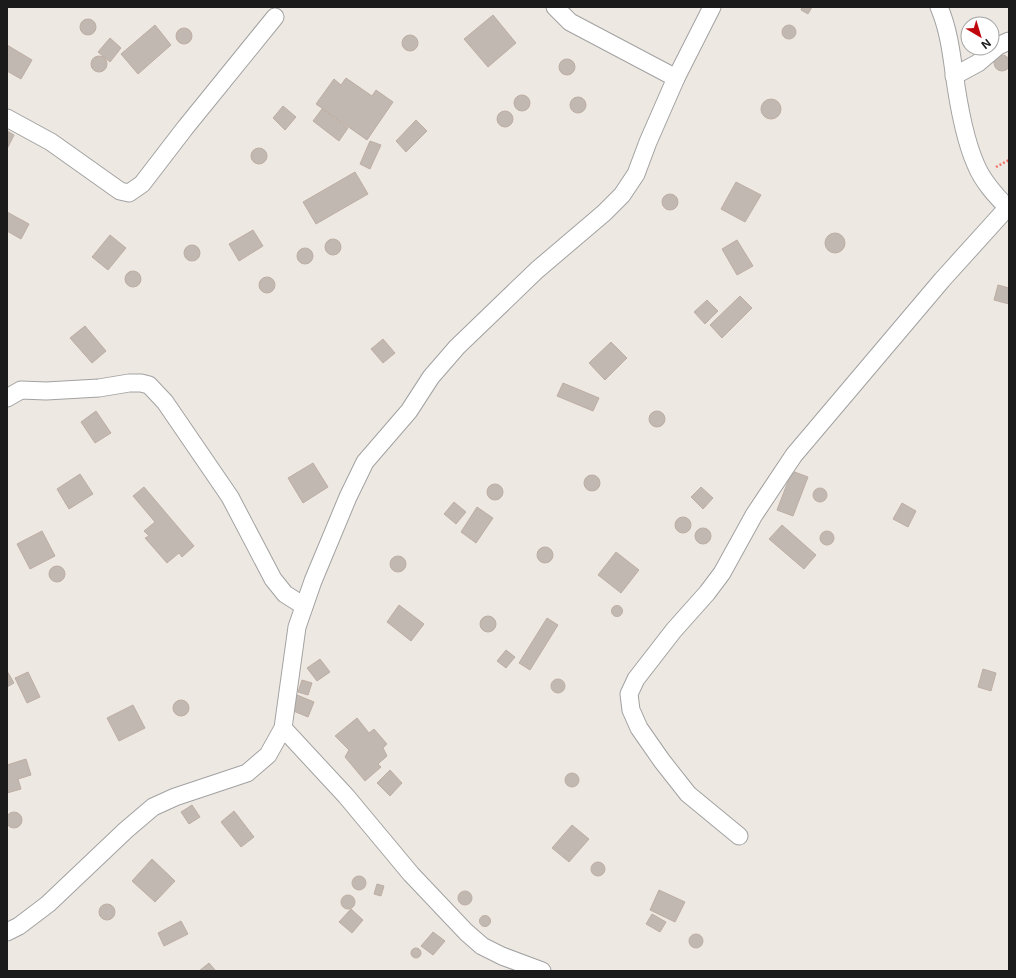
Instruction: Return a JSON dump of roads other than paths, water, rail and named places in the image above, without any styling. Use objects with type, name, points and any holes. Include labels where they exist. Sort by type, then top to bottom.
[{"type":"street","points":[[555,7],[570,22],[676,78]]},
{"type":"street","points":[[7,932],[19,926],[48,904],[126,830],[153,807],[175,797],[247,773],[268,755],[283,728],[297,627],[304,606],[348,497],[366,462],[409,411],[432,377],[457,347],[537,270],[604,213],[622,195],[636,174],[648,142],[676,78],[712,7]]},
{"type":"street","points":[[739,836],[688,794],[662,761],[639,728],[631,710],[629,694],[636,679],[674,630],[707,593],[722,573],[754,515],[794,455],[942,280],[1008,208],[993,194],[976,166],[964,125],[954,76],[947,24],[939,7]]},
{"type":"street","points":[[7,118],[51,142],[120,190],[129,193],[142,184],[185,128],[275,17]]},
{"type":"street","points":[[954,76],[978,63],[998,46],[1009,41]]},
{"type":"street","points":[[7,398],[21,390],[46,391],[100,388],[130,383],[141,383],[149,386],[165,402],[230,497],[273,579],[285,594],[304,606]]},
{"type":"street","points":[[283,728],[346,796],[411,874],[466,932],[482,946],[502,956],[542,971]]}]
